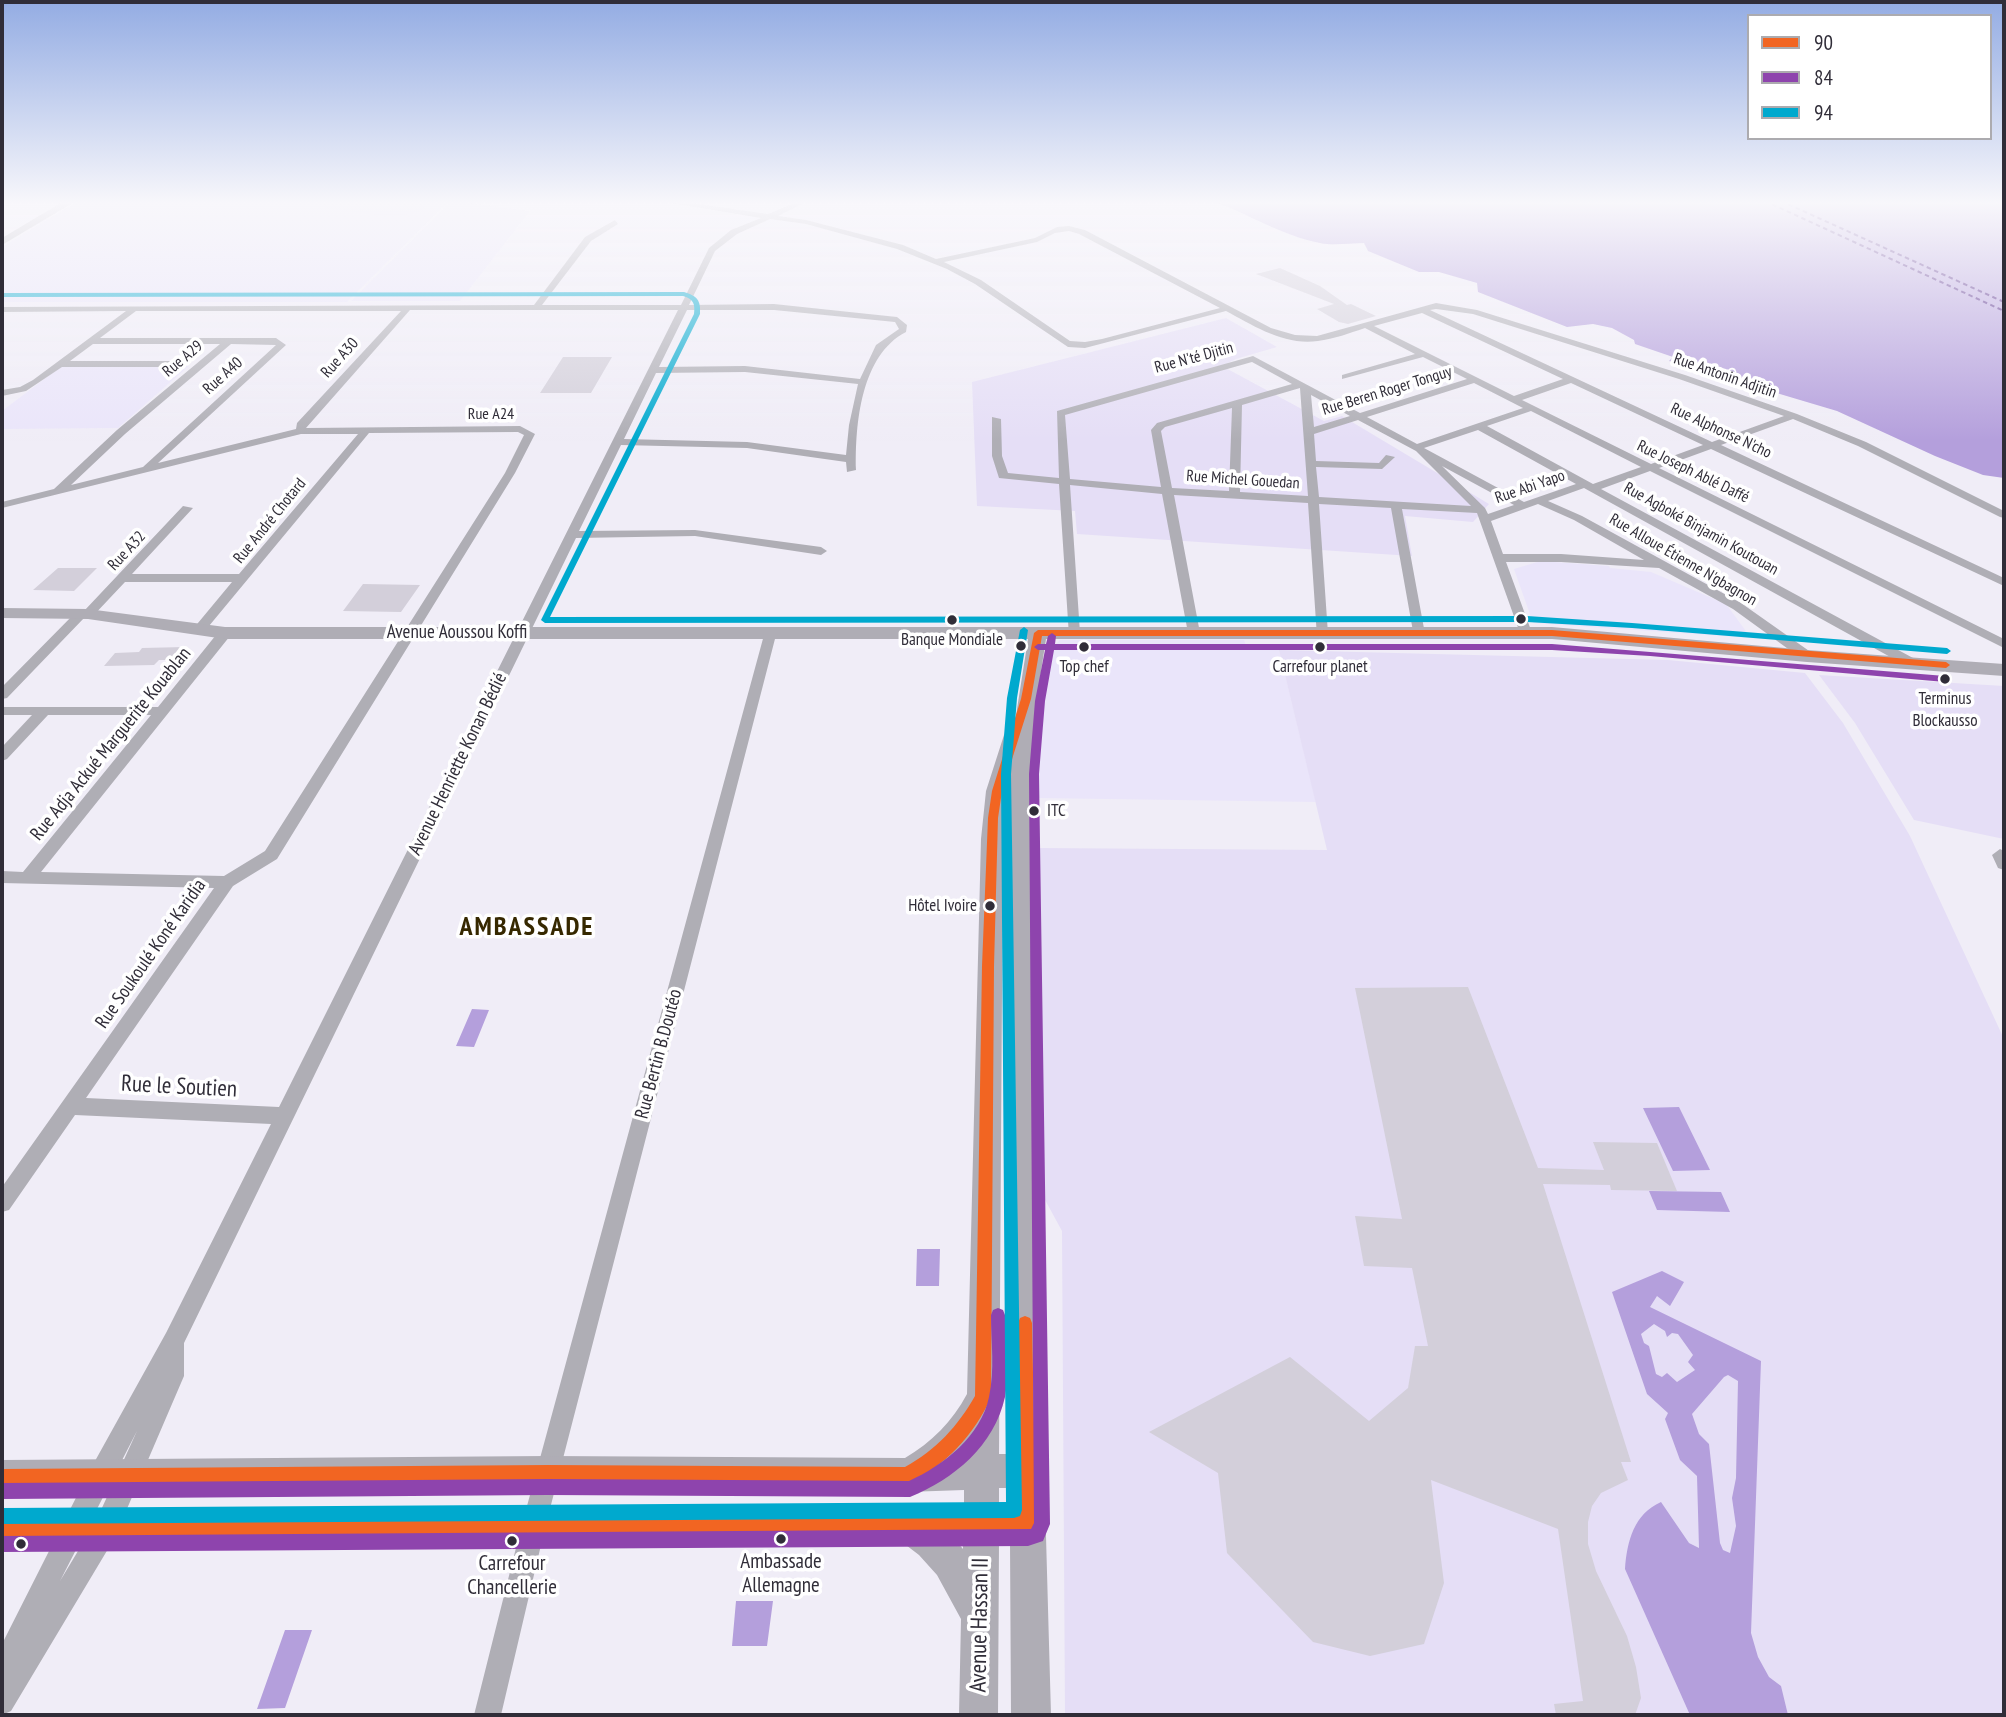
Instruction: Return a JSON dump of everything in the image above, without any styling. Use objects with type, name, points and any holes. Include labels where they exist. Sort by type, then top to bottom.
[{"type":"street","points":[[535,309],[556,281]]},
{"type":"street","name":"Avenue Henriette Konan Bédié","points":[[88,1530],[174,1341],[697,281]]},
{"type":"street","points":[[974,281],[1002,296],[1068,344],[1085,345],[1226,309]]},
{"type":"street","name":"Rue Antonin Adjitin","points":[[1175,281],[1268,330],[1294,338],[1329,338],[1436,306],[1484,315],[1682,377],[1793,416],[1861,444],[2004,515]]},
{"type":"street","points":[[2,309],[782,307],[897,320],[903,325],[903,330],[882,343],[863,382],[851,464],[747,446],[618,442]]},
{"type":"street","points":[[2,393],[29,386],[134,309]]},
{"type":"street","name":"Rue A30","points":[[301,431],[301,425],[407,309]]},
{"type":"street","name":"Rue Alphonse N'cho","points":[[1423,310],[2004,582]]},
{"type":"street","name":"Rue Joseph Ablé Daffé","points":[[1369,327],[2004,644]]},
{"type":"street","name":"Rue A29","points":[[92,341],[229,341]]},
{"type":"street","name":"Rue A29","points":[[56,492],[121,432],[229,341]]},
{"type":"street","name":"Rue A40","points":[[147,468],[281,345],[276,341],[229,341]]},
{"type":"street","points":[[1345,377],[1424,354]]},
{"type":"street","name":"Rue N'té Djitin","points":[[1074,633],[1060,413],[1253,359],[1522,505]]},
{"type":"street","points":[[61,364],[172,364]]},
{"type":"street","points":[[653,370],[745,369],[863,382]]},
{"type":"street","points":[[1514,399],[1573,379]]},
{"type":"street","name":"Rue Beren Roger Tonguy","points":[[1309,432],[1475,380]]},
{"type":"street","points":[[1194,633],[1156,429],[1237,403],[1303,386],[1312,464],[1322,634]]},
{"type":"street","points":[[1234,496],[1237,403]]},
{"type":"street","points":[[1526,633],[1483,514],[1417,447],[1531,408]]},
{"type":"street","name":"Rue Abi Yapo","points":[[1483,514],[1649,468],[1793,416]]},
{"type":"street","name":"Rue Michel Gouedan","points":[[996,419],[996,456],[1003,476],[1234,496],[1396,505],[1483,514]]},
{"type":"street","name":"Rue Agboké Binjamin Koutouan","points":[[1479,426],[1908,661]]},
{"type":"street","name":"Rue A24","points":[[3,506],[301,431],[520,429],[530,434],[510,473],[408,633]]},
{"type":"street","name":"Rue André Chotard","points":[[200,629],[365,432]]},
{"type":"street","points":[[1312,464],[1369,468],[1381,466],[1390,457]]},
{"type":"street","name":"Rue Alloue Étienne N'gbagnon","points":[[1538,500],[1578,518],[1663,564],[1737,607],[1807,656]]},
{"type":"street","points":[[1396,505],[1419,634]]},
{"type":"street","name":"Rue A32","points":[[2,695],[124,578],[187,508]]},
{"type":"street","points":[[572,534],[695,533],[821,551]]},
{"type":"street","points":[[1497,558],[1561,558],[1663,564]]},
{"type":"street","points":[[124,578],[244,578]]},
{"type":"street","name":"Avenue Aoussou Koffi","points":[[3,615],[84,614],[225,633],[1526,633],[1623,637],[1807,656],[1908,661],[2004,670]]},
{"type":"street","name":"Rue Adja Ackué Marguerite Kouablan","points":[[27,878],[225,633]]},
{"type":"street","name":"Rue Soukoulé Koné Karidia","points":[[2,1203],[227,882],[271,855],[408,633]]},
{"type":"street","name":"Avenue Hassan II","points":[[1031,1715],[1022,1138],[1020,774],[1026,699],[1038,634]]},
{"type":"street","name":"Rue Bertin B.Doutéo","points":[[487,1715],[533,1528],[771,635]]},
{"type":"street","name":"Avenue Hassan II","points":[[978,1715],[992,829],[997,791],[1026,699]]},
{"type":"street","points":[[2,711],[164,711]]},
{"type":"street","points":[[2,756],[44,711]]},
{"type":"street","points":[[2,877],[227,882]]},
{"type":"street","name":"Rue le Soutien","points":[[71,1106],[284,1116]]},
{"type":"street","points":[[907,1475],[935,1460],[954,1445],[969,1426],[984,1397]]},
{"type":"street","points":[[2,1477],[548,1472],[907,1475],[1028,1470]]},
{"type":"street","name":"Avenue Henriette Konan Bédié","points":[[88,1530],[113,1478]]},
{"type":"street","points":[[905,1524],[929,1537],[946,1554],[980,1618]]},
{"type":"street","points":[[2,1530],[1028,1524]]},
{"type":"street","points":[[2,1671],[88,1530]]},
{"type":"street","points":[[2,1702],[88,1530]]},
{"type":"shaded area","points":[[2,281],[368,281],[347,302],[2,302]]},
{"type":"shaded area","points":[[371,281],[475,281],[460,301],[351,301]]},
{"type":"shaded area","points":[[1471,281],[2004,281],[2004,478],[1983,475],[1935,456],[1837,411],[1669,361],[1673,357],[1635,344],[1634,340],[1612,328],[1593,324],[1567,327],[1478,292],[1477,283]]},
{"type":"shaded area","points":[[1226,318],[1277,347],[1222,366],[1324,421],[1342,416],[1489,504],[1473,522],[1405,516],[1412,556],[1077,534],[1075,511],[977,506],[972,382]]},
{"type":"shaded area","points":[[189,366],[118,428],[2,429],[2,411],[60,367]]},
{"type":"shaded area","points":[[1541,561],[1651,572],[1726,604],[1751,638],[1533,623],[1514,569]]},
{"type":"shaded area","points":[[1060,640],[1244,640],[1247,648],[1279,650],[1316,802],[1037,798],[1037,734],[1052,647]]},
{"type":"shaded area","name":"Hôtel Ivoire","points":[[1279,650],[1668,660],[1805,673],[1843,723],[1910,836],[2004,1039],[2004,1715],[1065,1715],[1062,1231],[1044,1198],[1034,1082],[1042,1077],[1031,969],[1036,848],[1327,850]]},
{"type":"shaded area","points":[[1819,675],[2004,686],[2004,839],[1914,820],[1855,723]]},
{"type":"shaded area","points":[[472,1009],[489,1010],[474,1047],[456,1046]]},
{"type":"shaded area","points":[[1679,1107],[1710,1170],[1673,1171],[1643,1108]]},
{"type":"shaded area","points":[[1649,1191],[1721,1192],[1730,1212],[1657,1210]]},
{"type":"shaded area","points":[[917,1249],[940,1249],[939,1286],[916,1286]]},
{"type":"shaded area","points":[[1662,1271],[1684,1282],[1670,1306],[1657,1296],[1650,1307],[1761,1361],[1751,1633],[1758,1657],[1769,1677],[1781,1686],[1788,1715],[1690,1715],[1625,1569],[1630,1539],[1638,1521],[1661,1502],[1689,1543],[1699,1548],[1697,1476],[1680,1460],[1665,1419],[1668,1413],[1647,1394],[1612,1292]],"holes":[[[1654,1324],[1665,1331],[1667,1337],[1672,1333],[1678,1334],[1693,1355],[1688,1362],[1695,1370],[1677,1382],[1667,1373],[1662,1377],[1656,1374],[1649,1346],[1644,1343],[1641,1334]],[[1728,1375],[1738,1381],[1736,1478],[1732,1498],[1736,1526],[1730,1553],[1723,1550],[1720,1543],[1709,1444],[1699,1434],[1692,1414]]]},
{"type":"shaded area","points":[[736,1601],[773,1601],[767,1646],[732,1646]]},
{"type":"shaded area","points":[[285,1630],[312,1630],[285,1708],[257,1709]]},
{"type":"building","points":[[1275,281],[1309,281],[1347,305],[1351,304],[1376,316],[1348,324],[1339,322],[1317,309],[1334,304]]},
{"type":"building","points":[[563,357],[612,357],[591,393],[540,393]]},
{"type":"building","points":[[58,568],[97,568],[74,591],[33,590]]},
{"type":"building","points":[[363,584],[420,585],[401,612],[343,611]]},
{"type":"building","points":[[185,647],[171,660],[159,660],[154,665],[104,666],[115,653],[139,652],[142,648]]},
{"type":"building","points":[[1468,987],[1538,1168],[1604,1170],[1593,1142],[1657,1143],[1677,1191],[1611,1190],[1610,1185],[1543,1184],[1631,1462],[1621,1462],[1628,1480],[1601,1493],[1592,1506],[1588,1522],[1588,1544],[1596,1571],[1627,1636],[1636,1667],[1641,1698],[1635,1715],[1556,1715],[1554,1704],[1583,1701],[1558,1529],[1431,1480],[1444,1583],[1424,1644],[1370,1656],[1313,1642],[1227,1553],[1218,1473],[1149,1432],[1290,1357],[1369,1421],[1408,1388],[1415,1346],[1428,1346],[1412,1268],[1364,1266],[1355,1216],[1402,1219],[1355,988]]},
{"type":"ferry route","points":[[1939,281],[2004,311]]},
{"type":"ferry route","points":[[1958,281],[2004,302]]},
{"type":"transit line","name":"94","points":[[2,295],[684,294],[693,297],[698,305],[697,314],[545,620],[1527,619],[1947,651]]},
{"type":"transit line","name":"94","points":[[2,1516],[1014,1510],[1006,774],[1012,698],[1024,630]]},
{"type":"transit line","name":"90","points":[[1038,633],[1552,633],[1946,665]]},
{"type":"transit line","name":"90","points":[[2,1477],[548,1473],[907,1475],[931,1460],[960,1432],[983,1397],[988,966],[993,818],[997,791],[1026,699],[1038,633]]},
{"type":"transit line","name":"84","points":[[2,1544],[1028,1538],[1037,1535],[1042,1524],[1034,774],[1040,701],[1052,636]]},
{"type":"transit line","name":"84","points":[[1038,647],[1552,647],[1945,679]]},
{"type":"transit line","name":"84","points":[[2,1491],[548,1487],[910,1489],[938,1474],[965,1453],[993,1412],[1000,1366],[998,1315]]},
{"type":"transit line","name":"90","points":[[1025,1323],[1028,1524]]},
{"type":"transit line","name":"90","points":[[2,1530],[1028,1524]]},
{"type":"place","name":"Banque Mondiale","points":[[952,620]]},
{"type":"place","name":"Top chef","points":[[1084,647]]},
{"type":"place","name":"Carrefour planet","points":[[1320,647]]},
{"type":"place","name":"Terminus Blockausso","points":[[1945,679]]},
{"type":"place","name":"ITC","points":[[1034,811]]},
{"type":"place","name":"Hôtel Ivoire","points":[[990,906]]},
{"type":"place","name":"Ambassade Allemagne","points":[[781,1539]]},
{"type":"place","name":"Carrefour Chancellerie","points":[[512,1541]]},
{"type":"district","name":"AMBASSADE","points":[[527,928]]}]
